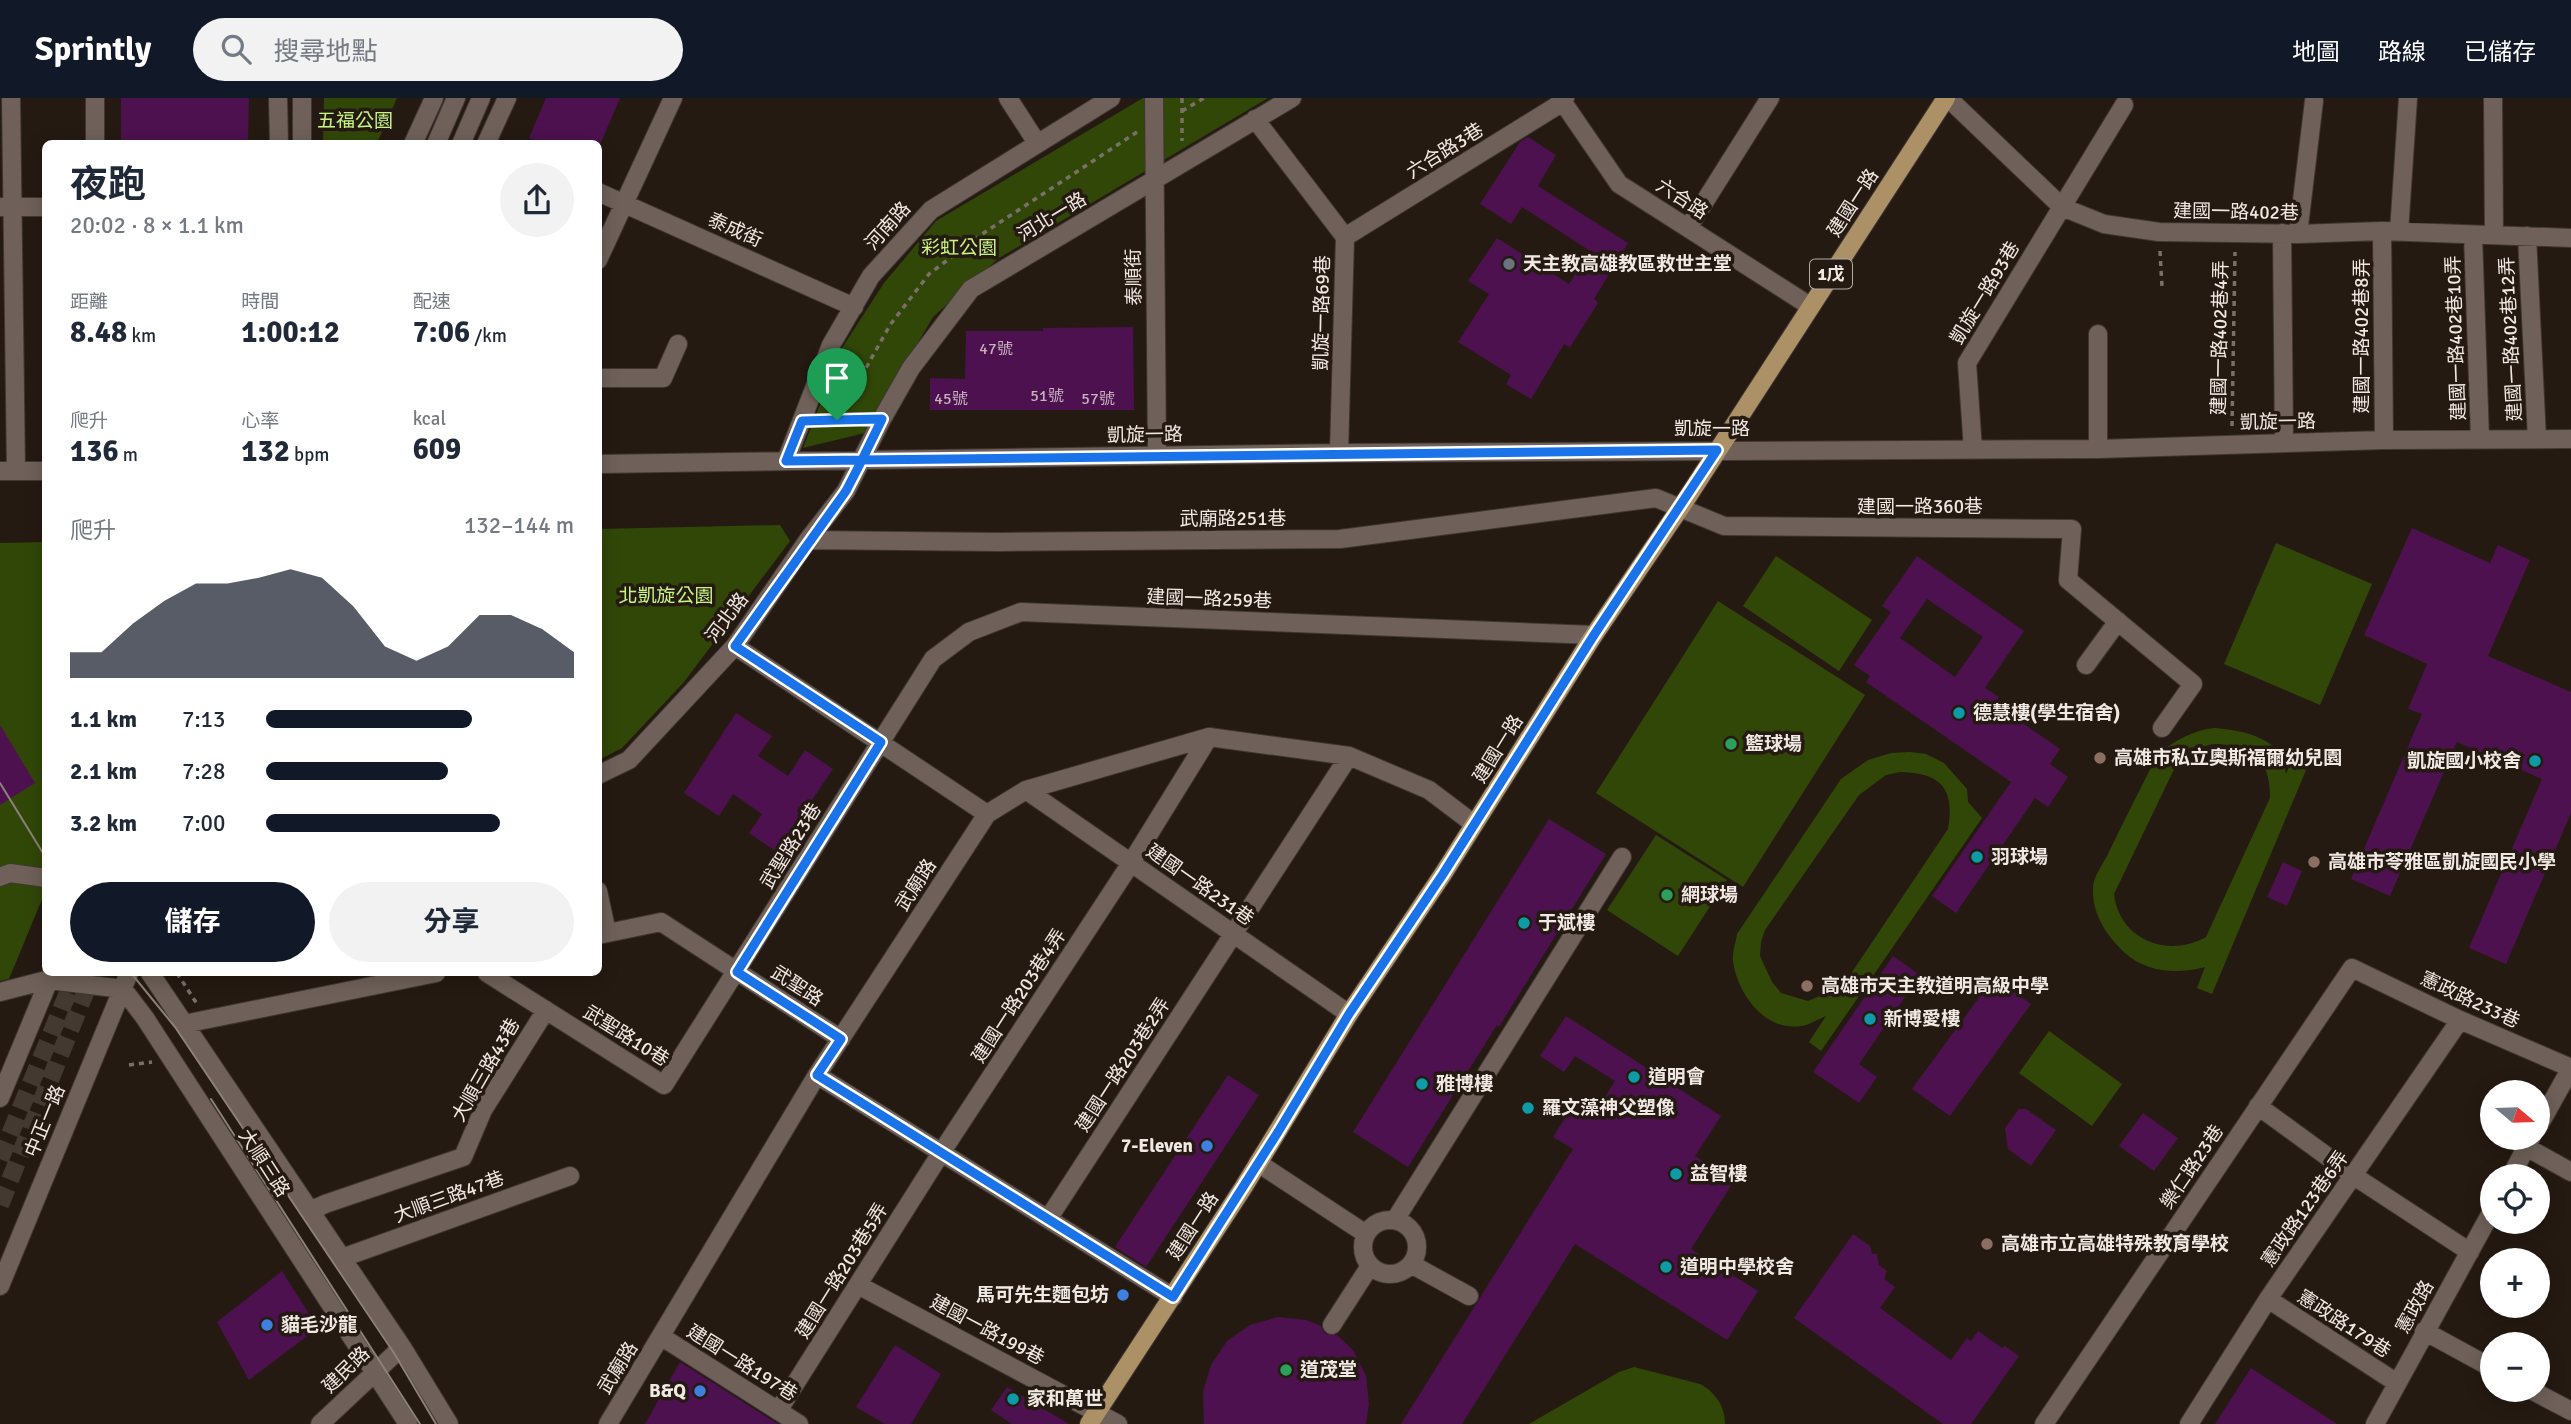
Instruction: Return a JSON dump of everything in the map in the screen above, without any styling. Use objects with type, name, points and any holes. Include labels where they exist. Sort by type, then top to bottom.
[{"type":"main road","name":"建國一路","points":[[1093,1418],[1173,1297],[1349,1014],[1594,635],[1680,508],[1947,98]]},
{"type":"street","points":[[11,98],[6,207],[8,471],[42,471]]},
{"type":"street","points":[[95,98],[95,140]]},
{"type":"street","points":[[278,98],[278,140]]},
{"type":"street","points":[[302,98],[302,140]]},
{"type":"street","points":[[415,140],[434,98]]},
{"type":"street","points":[[438,140],[456,98]]},
{"type":"street","points":[[463,140],[481,98]]},
{"type":"street","points":[[488,140],[507,98]]},
{"type":"street","points":[[602,251],[673,98]]},
{"type":"street","points":[[1008,98],[1037,143]]},
{"type":"street","name":"河南路","points":[[786,461],[831,345],[871,276],[931,209],[1111,98]]},
{"type":"street","name":"泰順街","points":[[1154,98],[1157,456]]},
{"type":"street","name":"河北一路","points":[[857,460],[911,368],[971,289],[1292,98]]},
{"type":"street","points":[[1688,228],[1770,98]]},
{"type":"street","name":"建國一路402巷","points":[[1947,98],[2062,206],[2104,224],[2159,232],[2391,232],[2571,238]]},
{"type":"street","name":"建國一路402巷8弄","points":[[2384,440],[2391,232],[2408,98]]},
{"type":"street","points":[[2493,98],[2494,235]]},
{"type":"street","name":"六合路","points":[[1563,99],[1619,184],[1810,306]]},
{"type":"street","name":"六合路3巷","points":[[1345,237],[1563,99]]},
{"type":"street","points":[[2284,443],[2290,233],[2314,100]]},
{"type":"street","name":"凱旋一路93巷","points":[[1973,450],[1967,363],[2124,105]]},
{"type":"street","name":"凱旋一路69巷","points":[[1255,119],[1345,237],[1339,453]]},
{"type":"street","name":"泰成街","points":[[602,194],[854,307]]},
{"type":"street","points":[[6,207],[42,207]]},
{"type":"street","name":"建國一路402巷10弄","points":[[2473,234],[2480,439]]},
{"type":"street","name":"建國一路402巷12弄","points":[[2526,236],[2537,439]]},
{"type":"street","points":[[2098,334],[2098,449]]},
{"type":"street","points":[[602,378],[663,378],[678,344]]},
{"type":"street","name":"凱旋一路","points":[[786,461],[1339,453],[2098,449],[2384,440],[2571,439]]},
{"type":"street","name":"河北路","points":[[602,773],[629,760],[735,646],[846,491],[857,460]]},
{"type":"street","points":[[602,464],[786,461]]},
{"type":"street","name":"建國一路360巷","points":[[1656,498],[1724,527],[2072,528],[2068,580],[2193,684],[2162,728]]},
{"type":"street","name":"武廟路251巷","points":[[808,541],[1340,539],[1656,498]]},
{"type":"street","name":"建國一路259巷","points":[[881,742],[933,659],[970,632],[1021,612],[1594,635]]},
{"type":"street","points":[[2086,665],[2118,621]]},
{"type":"street","points":[[735,646],[988,814]]},
{"type":"street","name":"武廟路","points":[[608,1424],[817,1075],[988,814],[1026,790],[1209,737],[1349,756],[1429,790],[1474,824]]},
{"type":"street","name":"建國一路203巷4弄","points":[[941,1153],[1131,863],[1209,737]]},
{"type":"street","name":"武聖路23巷","points":[[737,972],[881,742]]},
{"type":"street","name":"建國一路203巷2弄","points":[[1048,1219],[1349,756]]},
{"type":"street","name":"建國一路231巷","points":[[1026,790],[1349,1014]]},
{"type":"street","points":[[1395,1220],[1622,857]]},
{"type":"street","points":[[0,877],[10,873],[42,877]]},
{"type":"street","name":"武聖路","points":[[603,934],[661,922],[841,1039]]},
{"type":"street","name":"憲政路233巷","points":[[2352,968],[2460,1020],[2571,1068]]},
{"type":"street","name":"樂仁路23巷","points":[[2044,1424],[2352,968]]},
{"type":"street","name":"武聖路10巷","points":[[492,976],[664,1086],[737,972]]},
{"type":"street","points":[[0,1098],[50,976]]},
{"type":"street","points":[[0,992],[50,976],[126,981]]},
{"type":"street","name":"大順三路","points":[[152,976],[401,1346],[449,1424]]},
{"type":"street","points":[[184,1024],[421,976]]},
{"type":"street","name":"大順三路","points":[[126,981],[153,1030],[408,1424]]},
{"type":"street","name":"中正一路","points":[[0,1286],[126,981]]},
{"type":"street","name":"大順三路43巷","points":[[310,1211],[463,1157],[483,1110],[545,1010]]},
{"type":"street","name":"憲政路123巷6弄","points":[[2189,1424],[2268,1299],[2460,1020]]},
{"type":"street","points":[[2550,1106],[2571,1068]]},
{"type":"street","points":[[817,1075],[1173,1297]]},
{"type":"street","points":[[2258,1106],[2354,1176],[2470,1252]]},
{"type":"street","points":[[2540,1150],[2571,1172]]},
{"type":"street","name":"建國一路203巷5弄","points":[[778,1411],[941,1153]]},
{"type":"street","points":[[1258,1163],[1366,1234]]},
{"type":"street","name":"大順三路47巷","points":[[342,1258],[570,1176]]},
{"type":"street","points":[[1395,1220],[1410,1228],[1415,1237],[1416,1255],[1411,1264],[1396,1273],[1386,1274],[1370,1266],[1363,1251],[1366,1234],[1378,1223],[1395,1220]]},
{"type":"street","name":"憲政路","points":[[2375,1424],[2480,1233]]},
{"type":"street","points":[[1411,1264],[1469,1296]]},
{"type":"street","points":[[1332,1325],[1370,1266]]},
{"type":"street","name":"建國一路199巷","points":[[858,1285],[1093,1418],[1118,1424]]},
{"type":"street","name":"憲政路179巷","points":[[2268,1299],[2397,1383]]},
{"type":"street","points":[[2424,1331],[2480,1361]]},
{"type":"street","name":"建國一路197巷","points":[[662,1337],[799,1424]]},
{"type":"street","name":"建民路","points":[[320,1424],[401,1346]]},
{"type":"street","points":[[2550,1400],[2571,1411]]},
{"type":"path","points":[[1182,98],[1183,164]]},
{"type":"path","points":[[1182,111],[1204,98]]},
{"type":"path","points":[[837,420],[890,326],[929,274],[982,234],[1138,131]]},
{"type":"path","points":[[2159,232],[2162,287]]},
{"type":"path","name":"建國一路402巷4弄","points":[[2232,444],[2236,232]]},
{"type":"path","points":[[802,421],[882,419]]},
{"type":"green space","name":"五福公園","points":[[324,98],[397,98],[378,140],[323,140]]},
{"type":"green space","name":"彩虹公園","points":[[1143,98],[1268,98],[999,258],[933,317],[865,433],[803,448],[842,348],[884,283],[936,221]]},
{"type":"green space","name":"北凱旋公園","points":[[780,525],[790,541],[684,682],[622,748],[602,758],[602,529]]},
{"type":"green space","points":[[42,542],[42,899],[9,979],[0,981],[0,543]]},
{"type":"green space","points":[[2276,543],[2372,584],[2320,705],[2224,664]]},
{"type":"green space","points":[[1776,556],[1872,620],[1839,671],[1743,606]]},
{"type":"green space","name":"籃球場","points":[[1718,601],[1865,695],[1743,887],[1596,793]]},
{"type":"green space","points":[[2215,728],[2252,735],[2270,743],[2282,757],[2286,774],[2293,757],[2309,763],[2212,994],[2197,988],[2205,967],[2184,971],[2163,970],[2143,965],[2125,953],[2112,939],[2098,916],[2093,898],[2093,884],[2158,754],[2185,736]],"holes":[[[2229,745],[2250,751],[2263,764],[2267,773],[2270,798],[2206,937],[2176,946],[2147,941],[2125,923],[2114,894],[2179,759],[2205,746]]]},
{"type":"green space","points":[[1891,753],[1926,754],[1944,763],[1967,789],[1968,802],[1982,818],[1821,1051],[1809,1042],[1826,1016],[1804,1025],[1775,1023],[1764,1016],[1747,997],[1740,985],[1733,961],[1737,934],[1841,779],[1868,760]],"holes":[[[1914,773],[1935,780],[1947,793],[1950,815],[1948,829],[1842,987],[1808,1001],[1781,993],[1772,982],[1760,956],[1765,930],[1859,795],[1886,775]]]},
{"type":"green space","name":"網球場","points":[[1656,835],[1727,880],[1678,956],[1607,910]]},
{"type":"green space","points":[[2049,1031],[2122,1084],[2092,1126],[2019,1073]]},
{"type":"green space","points":[[1634,1367],[1705,1387],[1715,1395],[1721,1406],[1725,1424],[1529,1424],[1619,1372]]},
{"type":"building","points":[[121,98],[249,98],[248,140],[121,140]]},
{"type":"building","points":[[546,98],[620,98],[602,140],[529,138]]},
{"type":"building","name":"天主教高雄教區救世主堂","points":[[1528,137],[1556,155],[1538,186],[1628,243],[1594,299],[1598,303],[1570,347],[1564,344],[1531,399],[1506,384],[1511,375],[1458,342],[1489,294],[1468,281],[1497,238],[1569,284],[1590,251],[1522,207],[1511,224],[1480,204],[1520,142]]},
{"type":"building","points":[[1133,327],[1134,410],[930,410],[930,378],[965,379],[966,331]]},
{"type":"building","name":"凱旋國小校舍","points":[[2412,528],[2490,563],[2498,545],[2530,560],[2488,656],[2571,692],[2571,813],[2506,964],[2469,948],[2542,779],[2457,742],[2390,896],[2351,879],[2422,714],[2408,709],[2427,664],[2364,635]]},
{"type":"building","points":[[1917,556],[2024,631],[1985,688],[1999,697],[1995,704],[2060,749],[2050,764],[2068,777],[2048,807],[2035,798],[1956,913],[1932,896],[2011,782],[1866,682],[1870,676],[1854,665],[1891,612],[1882,606]],"holes":[[[1927,599],[1983,637],[1955,677],[1900,638]]]},
{"type":"building","points":[[736,713],[772,736],[758,756],[788,776],[805,750],[833,769],[777,852],[749,833],[762,814],[733,794],[719,816],[684,793]]},
{"type":"building","points":[[0,725],[35,783],[0,805]]},
{"type":"building","points":[[1549,819],[1606,854],[1408,1167],[1353,1132]]},
{"type":"building","points":[[2283,862],[2302,871],[2287,906],[2267,897]]},
{"type":"building","name":"新博愛樓","points":[[1893,956],[1920,975],[1859,1064],[1877,1077],[1859,1103],[1813,1072]]},
{"type":"building","points":[[1994,977],[2031,1004],[1950,1116],[1912,1089]]},
{"type":"building","points":[[1566,1016],[1721,1116],[1695,1156],[1734,1181],[1691,1249],[1758,1291],[1727,1340],[1575,1244],[1462,1424],[1401,1424],[1573,1149],[1553,1137],[1575,1102],[1594,1114],[1615,1081],[1575,1056],[1564,1072],[1540,1056]]},
{"type":"building","points":[[1228,1075],[1259,1095],[1146,1267],[1115,1247]]},
{"type":"building","points":[[2019,1109],[2026,1109],[2056,1130],[2031,1166],[2008,1149],[2005,1128]]},
{"type":"building","points":[[2143,1113],[2178,1138],[2154,1171],[2119,1146]]},
{"type":"building","points":[[1853,1234],[1870,1246],[1872,1254],[1877,1254],[1879,1265],[1887,1271],[1884,1279],[1895,1287],[1880,1308],[1951,1360],[1967,1338],[1971,1341],[1978,1331],[2019,1356],[1971,1424],[1943,1424],[1794,1318]]},
{"type":"building","name":"貓毛沙龍","points":[[282,1271],[318,1328],[249,1380],[217,1322]]},
{"type":"building","name":"道茂堂","points":[[1278,1317],[1306,1320],[1321,1326],[1325,1334],[1337,1335],[1353,1350],[1366,1376],[1369,1404],[1366,1424],[1204,1424],[1203,1392],[1211,1365],[1227,1341],[1250,1325]]},
{"type":"building","points":[[895,1345],[941,1374],[911,1424],[885,1424],[856,1407]]},
{"type":"building","name":"B&Q","points":[[680,1362],[773,1421],[778,1424],[645,1424]]},
{"type":"building","points":[[2251,1368],[2337,1424],[2215,1424]]},
{"type":"building","name":"家和萬世","points":[[1007,1387],[1069,1424],[1012,1424],[991,1410]]},
{"type":"tunnel","points":[[0,1159],[75,976]]},
{"type":"tunnel","points":[[0,1205],[92,976]]},
{"type":"tram line","points":[[0,783],[42,851]]},
{"type":"tram line","points":[[133,976],[175,1027],[394,1353],[436,1424]]},
{"type":"tram line","points":[[211,1099],[420,1424]]},
{"type":"place","name":"天主教高雄教區救世主堂","points":[[1509,264]]},
{"type":"place","name":"德慧樓(學生宿舍)","points":[[1959,713]]},
{"type":"place","name":"籃球場","points":[[1731,744]]},
{"type":"place","name":"高雄市私立奧斯福爾幼兒園","points":[[2100,758]]},
{"type":"place","name":"凱旋國小校舍","points":[[2535,761]]},
{"type":"place","name":"羽球場","points":[[1977,857]]},
{"type":"place","name":"高雄市苓雅區凱旋國民小學","points":[[2314,862]]},
{"type":"place","name":"網球場","points":[[1667,895]]},
{"type":"place","name":"于斌樓","points":[[1524,923]]},
{"type":"place","name":"高雄市天主教道明高級中學","points":[[1807,986]]},
{"type":"place","name":"新博愛樓","points":[[1870,1019]]},
{"type":"place","name":"道明會","points":[[1634,1077]]},
{"type":"place","name":"雅博樓","points":[[1422,1084]]},
{"type":"place","name":"羅文藻神父塑像","points":[[1528,1108]]},
{"type":"place","name":"7-Eleven","points":[[1207,1146]]},
{"type":"place","name":"益智樓","points":[[1676,1174]]},
{"type":"place","name":"高雄市立高雄特殊教育學校","points":[[1987,1244]]},
{"type":"place","name":"道明中學校舍","points":[[1666,1267]]},
{"type":"place","name":"馬可先生麵包坊","points":[[1123,1295]]},
{"type":"place","name":"貓毛沙龍","points":[[267,1325]]},
{"type":"place","name":"道茂堂","points":[[1286,1370]]},
{"type":"place","name":"B&Q","points":[[700,1391]]},
{"type":"place","name":"家和萬世","points":[[1013,1399]]},
{"type":"route","points":[[837,420],[802,421],[786,461],[862,460],[846,491],[735,646],[881,742],[737,972],[841,1039],[817,1075],[1173,1297],[1349,1014],[1443,874],[1594,635],[1717,450],[862,460],[882,419],[837,420]]}]
